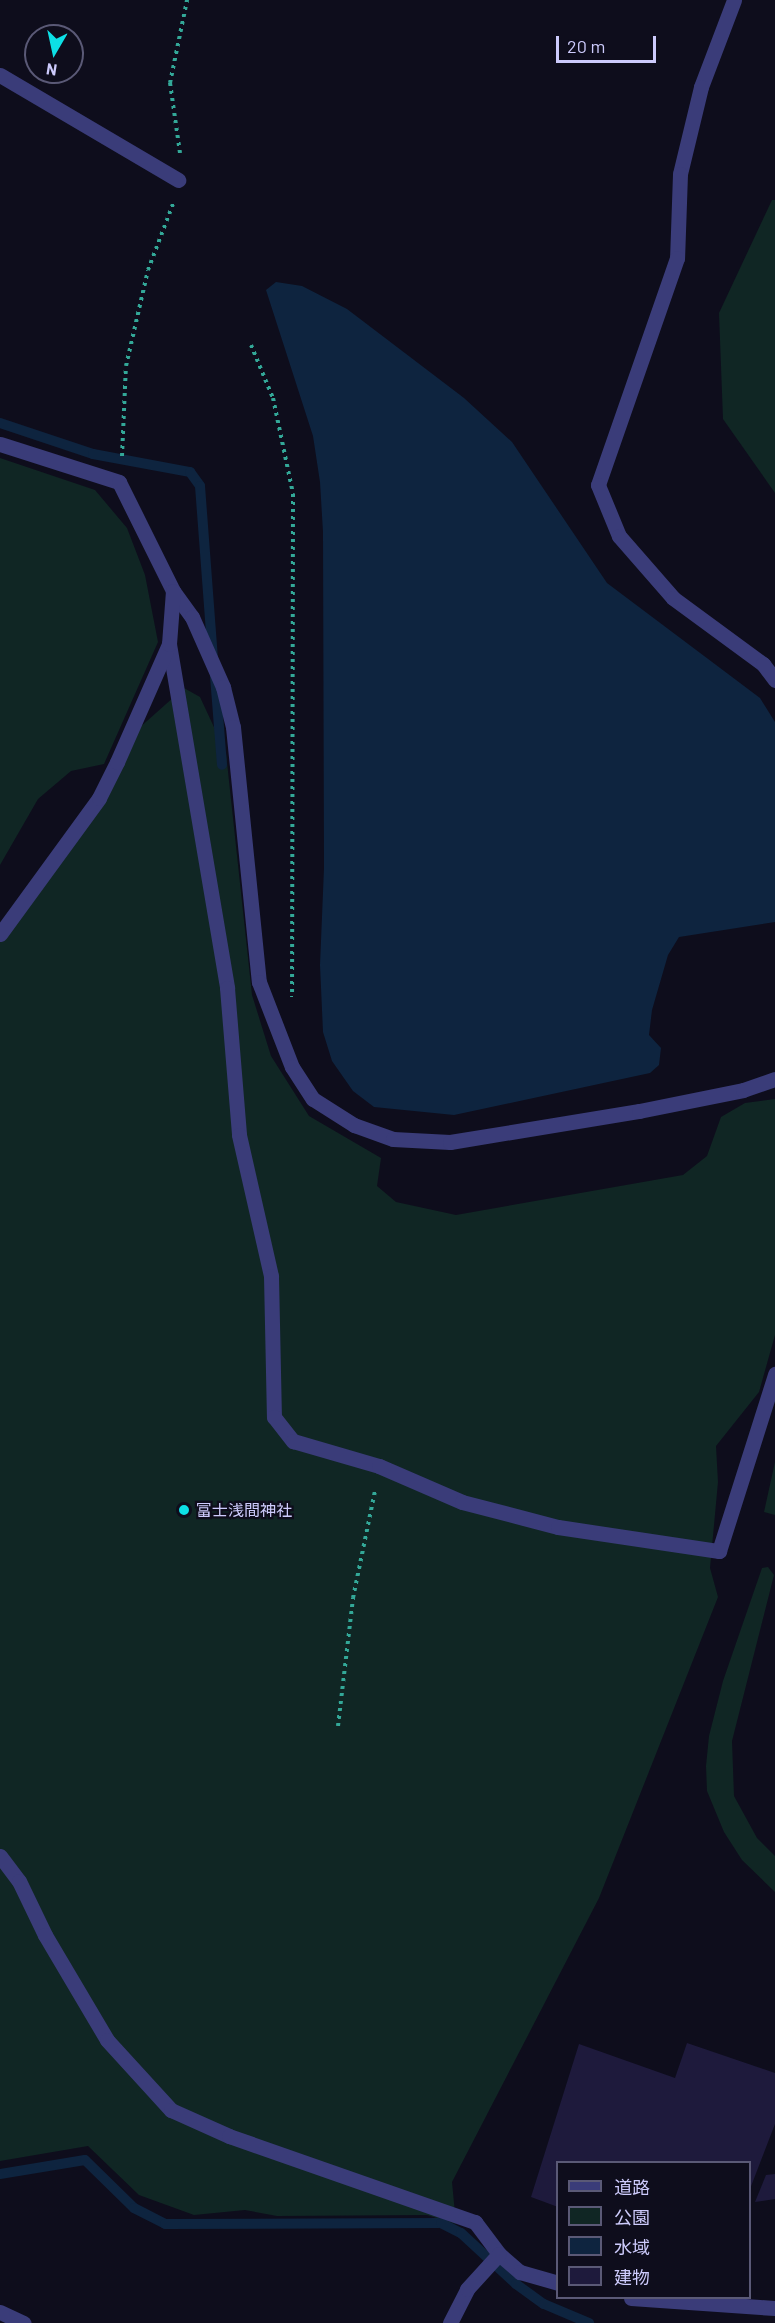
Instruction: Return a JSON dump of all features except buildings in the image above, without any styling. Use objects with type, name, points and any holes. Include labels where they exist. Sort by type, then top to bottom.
[{"type":"street","points":[[734,0],[701,87],[680,174],[677,258],[598,485],[619,536],[673,598],[763,664],[775,680]]},
{"type":"street","points":[[0,75],[178,180]]},
{"type":"street","points":[[0,444],[119,483],[173,591],[192,617],[223,687],[233,727],[259,982],[292,1067],[313,1099],[354,1125],[393,1139],[450,1142],[639,1111],[743,1090],[775,1078]]},
{"type":"street","points":[[173,591],[169,644],[227,988],[239,1135],[271,1276],[274,1417],[292,1441],[380,1466],[462,1502],[515,1516],[558,1527],[718,1551],[775,1374]]},
{"type":"street","points":[[0,934],[99,798],[169,644]]},
{"type":"street","points":[[0,1856],[19,1881],[45,1935],[107,2040],[171,2110],[229,2136],[443,2208],[475,2222],[499,2254],[520,2272],[556,2282]]},
{"type":"street","points":[[450,2323],[467,2289],[499,2254]]},
{"type":"street","points":[[645,2299],[775,2308]]},
{"type":"street","points":[[0,2312],[24,2323]]},
{"type":"path","points":[[119,483],[126,366],[148,270],[178,180],[182,161],[170,83],[187,0]]},
{"type":"path","points":[[251,345],[273,398],[293,494],[292,1007]]},
{"type":"path","points":[[338,1726],[353,1598],[380,1466]]},
{"type":"green space","points":[[772,200],[775,200],[775,493],[723,419],[719,313]]},
{"type":"green space","points":[[0,458],[95,490],[127,528],[145,575],[158,642],[104,764],[71,771],[38,799],[0,865]]},
{"type":"green space","points":[[184,688],[200,697],[226,753],[252,995],[271,1056],[309,1116],[381,1158],[377,1186],[396,1202],[456,1215],[683,1175],[707,1156],[721,1117],[745,1103],[775,1099],[775,1335],[759,1392],[716,1446],[718,1482],[710,1568],[718,1597],[599,1898],[452,2182],[456,2224],[427,2215],[277,2216],[245,2210],[194,2215],[139,2195],[88,2146],[0,2161],[0,941],[138,729]]},
{"type":"green space","points":[[775,1462],[775,1515],[764,1512]]},
{"type":"green space","points":[[768,1567],[774,1575],[732,1741],[734,1796],[757,1838],[775,1856],[775,1892],[742,1860],[724,1832],[707,1791],[706,1766],[709,1736],[723,1681],[762,1568]]},
{"type":"water","points":[[276,282],[302,286],[347,309],[464,398],[512,442],[607,583],[760,698],[775,722],[775,922],[679,937],[668,955],[652,1010],[649,1035],[661,1048],[659,1065],[650,1073],[454,1115],[374,1107],[353,1091],[332,1061],[323,1032],[320,965],[324,868],[323,532],[320,482],[313,436],[266,290]]},
{"type":"waterway","points":[[0,423],[93,454],[190,472],[200,486],[213,658]]},
{"type":"waterway","points":[[215,676],[222,765]]},
{"type":"waterway","points":[[0,2174],[85,2160],[134,2208],[165,2224],[441,2223],[461,2233],[516,2284],[544,2304],[589,2323]]},
{"type":"place","name":"富士浅間神社","points":[[184,1510]]}]
